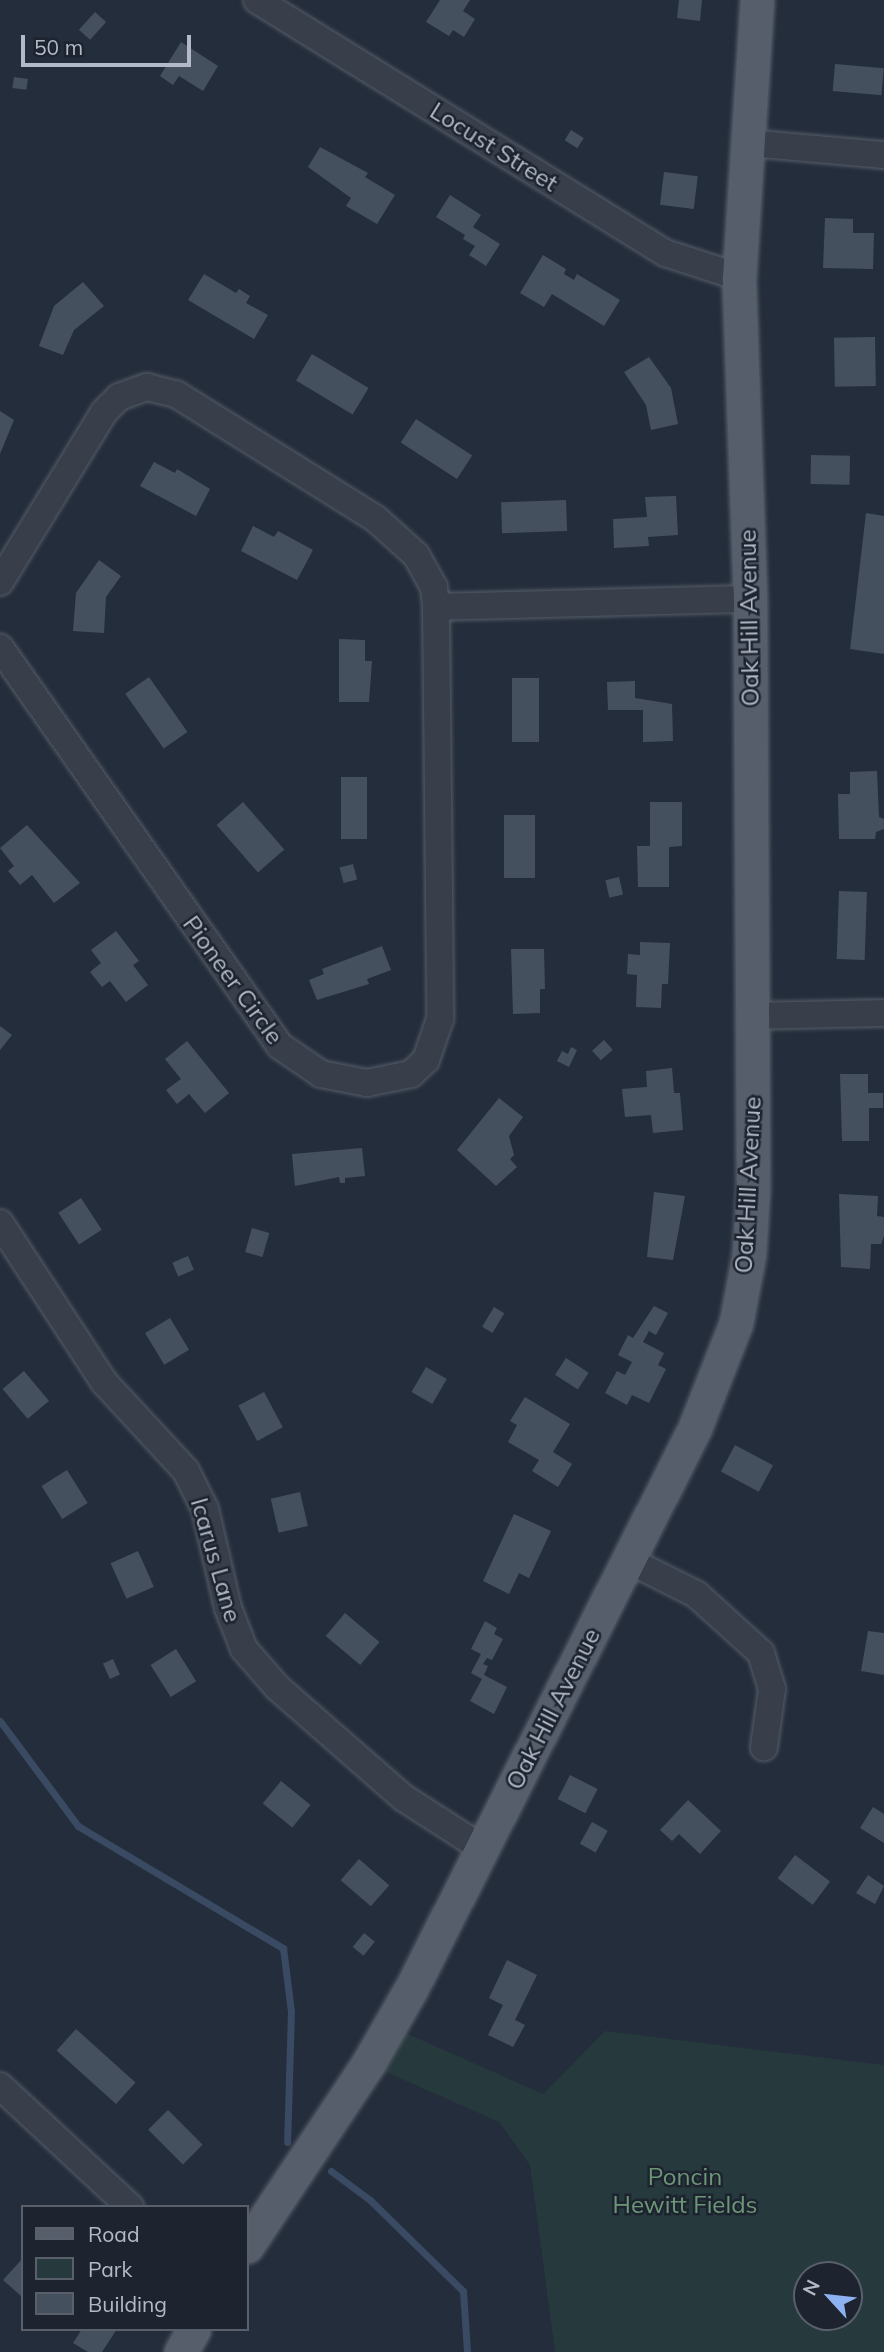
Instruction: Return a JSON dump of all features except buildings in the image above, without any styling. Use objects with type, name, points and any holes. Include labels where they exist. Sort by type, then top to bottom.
[{"type":"main road","name":"Oak Hill Avenue","points":[[248,2244],[383,2039],[483,1849],[694,1430],[725,1354],[741,1301],[753,1200],[750,599],[738,277],[757,0]]},
{"type":"main road","points":[[181,2352],[193,2331]]},
{"type":"street","name":"Locust Street","points":[[257,0],[665,253],[738,277]]},
{"type":"street","points":[[749,144],[884,155]]},
{"type":"street","name":"Pioneer Circle","points":[[0,582],[104,412],[119,397],[147,387],[176,394],[376,519],[401,538],[427,570],[436,607],[440,1019],[426,1060],[411,1073],[367,1083],[343,1080],[299,1062],[261,1023],[0,648]]},
{"type":"street","points":[[436,607],[750,599]]},
{"type":"street","points":[[752,1016],[884,1013]]},
{"type":"street","name":"Icarus Lane","points":[[0,1223],[104,1382],[186,1471],[205,1509],[234,1628],[259,1668],[404,1798],[483,1849]]},
{"type":"street","points":[[628,1560],[696,1594],[761,1653],[772,1689],[764,1747]]},
{"type":"street","points":[[0,2086],[128,2205]]},
{"type":"green space","name":"Poncin Hewitt Fields","points":[[390,2026],[543,2094],[605,2031],[884,2065],[884,2352],[555,2352],[530,2165],[499,2122],[368,2064]]},
{"type":"waterway","points":[[0,1721],[78,1826],[283,1948],[291,2011],[287,2142]]},
{"type":"waterway","points":[[331,2171],[370,2200],[463,2291],[467,2352]]}]
